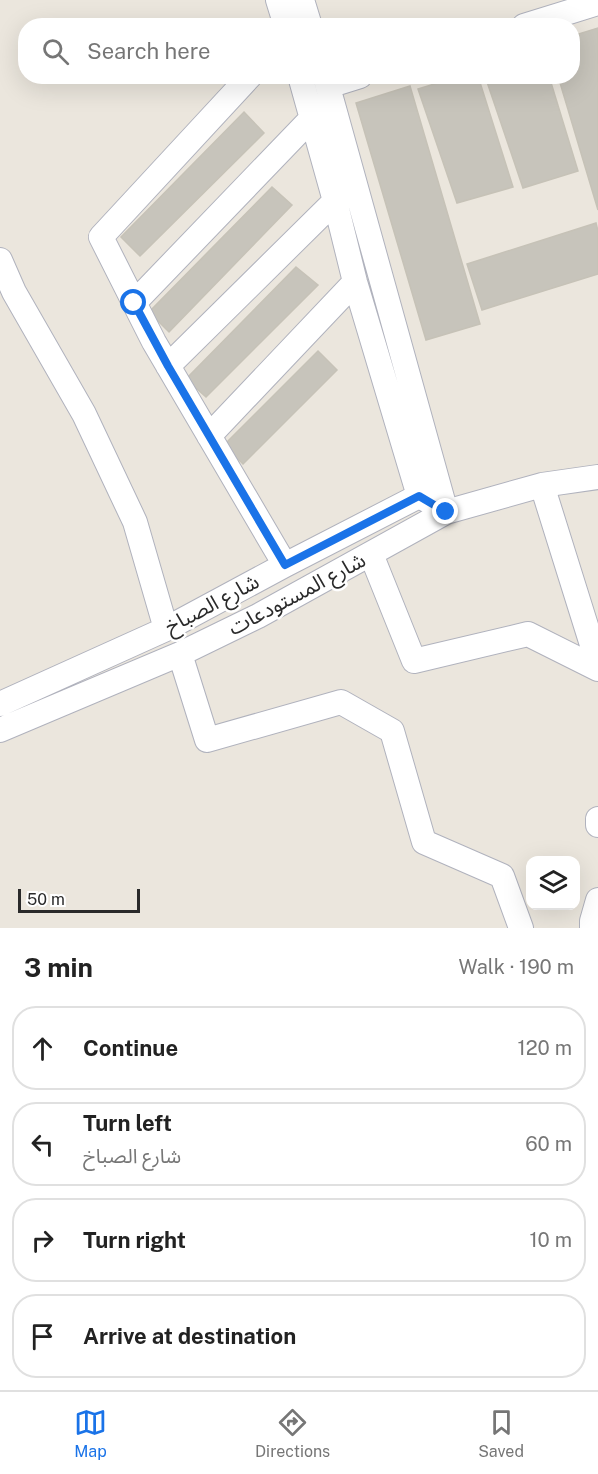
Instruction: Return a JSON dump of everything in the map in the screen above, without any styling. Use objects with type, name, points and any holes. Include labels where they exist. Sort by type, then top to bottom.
[{"type":"street","points":[[278,0],[284,18]]},
{"type":"street","points":[[302,0],[308,18]]},
{"type":"street","points":[[550,18],[598,3]]},
{"type":"street","points":[[243,84],[101,237],[168,366],[285,565]]},
{"type":"street","points":[[302,84],[355,282],[419,496],[446,512]]},
{"type":"street","points":[[327,84],[446,512]]},
{"type":"street","points":[[134,303],[311,119]]},
{"type":"street","points":[[168,366],[335,201]]},
{"type":"street","points":[[0,260],[14,292],[84,414],[135,522],[166,629]]},
{"type":"street","points":[[208,436],[355,282]]},
{"type":"street","name":"شارع المستودعات","points":[[0,730],[180,654],[258,616],[446,512],[542,485],[598,477]]},
{"type":"street","points":[[542,485],[598,666]]},
{"type":"street","name":"شارع الصباخ","points":[[0,704],[166,629],[419,496]]},
{"type":"street","points":[[371,554],[414,661],[528,634],[598,666]]},
{"type":"street","points":[[180,654],[207,740],[342,702],[392,731],[424,842],[502,876],[520,928]]},
{"type":"street","points":[[598,819],[598,825]]},
{"type":"street","points":[[592,928],[598,900]]},
{"type":"building","points":[[598,28],[598,210],[560,84],[580,84],[580,34]]},
{"type":"building","points":[[434,84],[481,84],[513,187],[457,203],[418,89]]},
{"type":"building","points":[[488,84],[551,84],[578,171],[523,188]]},
{"type":"building","points":[[410,86],[480,324],[426,340],[356,103]]},
{"type":"building","points":[[244,112],[264,133],[140,256],[121,237]]},
{"type":"building","points":[[272,187],[292,205],[169,332],[149,312]]},
{"type":"building","points":[[596,223],[598,274],[482,310],[467,264]]},
{"type":"building","points":[[296,267],[318,285],[206,397],[186,379]]},
{"type":"building","points":[[318,351],[337,370],[243,464],[224,445]]},
{"type":"route","points":[[134,303],[208,436],[285,565],[419,496],[446,512]]}]
